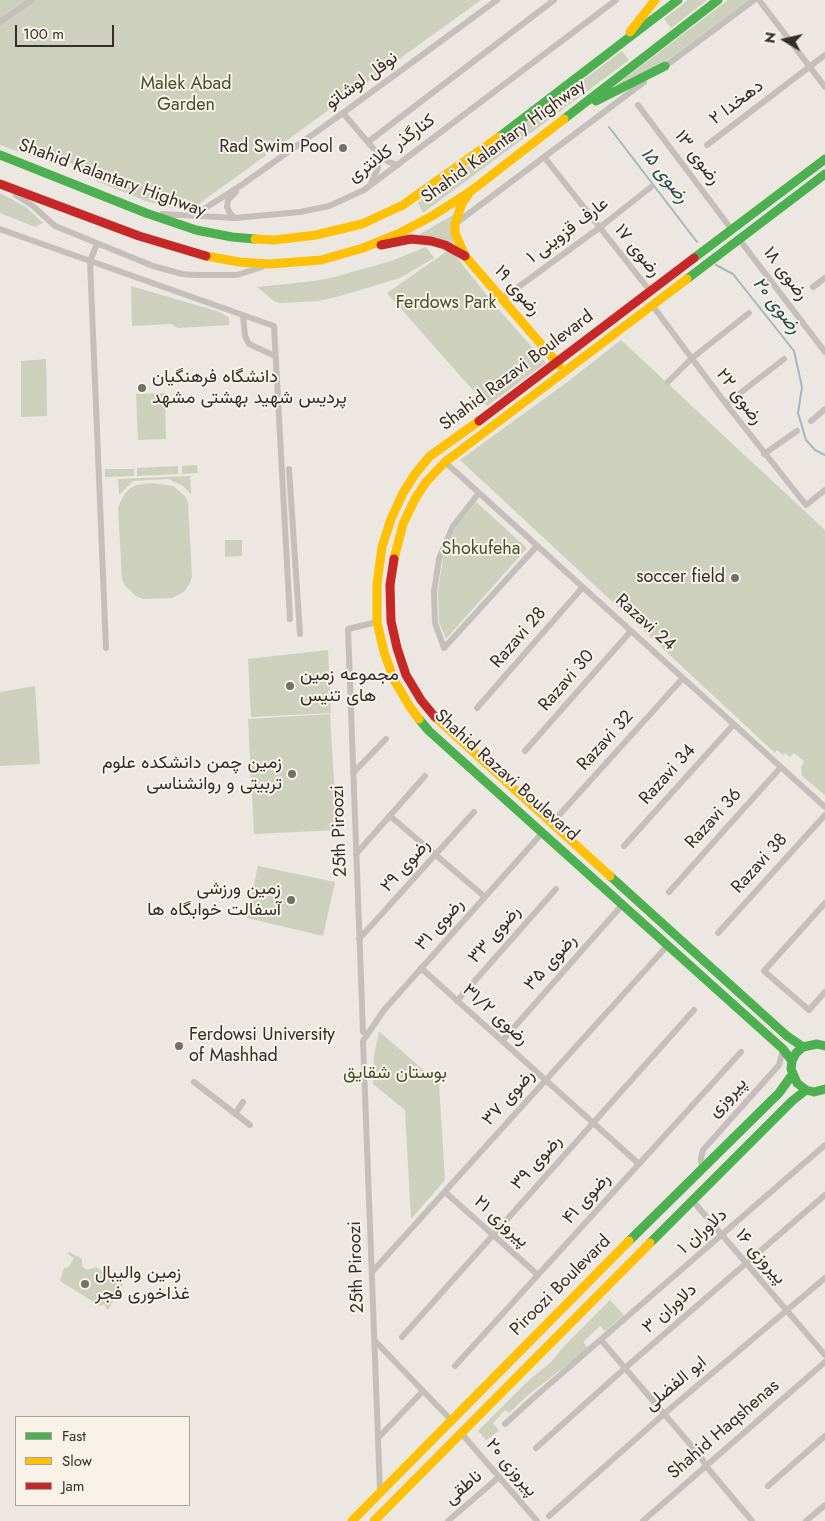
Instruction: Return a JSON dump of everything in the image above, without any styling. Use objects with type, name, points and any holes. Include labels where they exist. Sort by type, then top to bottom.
[{"type":"main road","points":[[623,42],[655,0]]},
{"type":"main road","name":"Shahid Kalantary Highway","points":[[0,154],[146,213],[196,230],[232,237],[274,240],[316,236],[362,224],[403,205],[484,149],[678,0]]},
{"type":"main road","name":"Shahid Kalantary Highway","points":[[0,185],[139,236],[195,254],[240,262],[270,264],[321,260],[363,248],[400,233],[432,216],[471,191],[718,0]]},
{"type":"main road","points":[[567,116],[665,66]]},
{"type":"main road","name":"Shahid Razavi Boulevard","points":[[792,1061],[783,1049],[429,731],[410,707],[394,680],[384,652],[378,622],[377,584],[382,547],[391,519],[403,493],[415,474],[430,456],[474,425],[825,159]]},
{"type":"main road","name":"Shahid Razavi Boulevard","points":[[803,1047],[786,1036],[439,722],[420,700],[406,675],[397,648],[391,620],[390,585],[395,550],[403,524],[426,482],[445,462],[825,174]]},
{"type":"main road","points":[[465,256],[455,233],[462,203],[471,191]]},
{"type":"main road","points":[[363,248],[412,239],[432,241],[465,256]]},
{"type":"main road","name":"رضوی ۱۹","points":[[465,256],[564,371]]},
{"type":"main road","points":[[543,832],[551,824]]},
{"type":"main road","points":[[822,1043],[803,1047],[796,1053],[792,1061],[792,1075],[797,1083],[806,1090],[814,1092],[825,1090]]},
{"type":"main road","name":"Piroozi Boulevard","points":[[352,1521],[779,1093],[792,1075]]},
{"type":"main road","name":"Piroozi Boulevard","points":[[374,1521],[692,1200],[792,1101],[806,1090]]},
{"type":"main road","points":[[451,1420],[462,1434]]},
{"type":"street","points":[[0,22],[32,0]]},
{"type":"street","name":"نوفل لوشاتو","points":[[194,216],[243,184],[343,113],[497,0]]},
{"type":"street","points":[[368,142],[554,0]]},
{"type":"street","name":"کنارگذر کلانتری","points":[[146,213],[235,218],[300,212],[329,206],[364,190],[616,0]]},
{"type":"street","points":[[456,224],[754,0]]},
{"type":"street","points":[[759,0],[825,87]]},
{"type":"street","name":"دهخدا ۲","points":[[707,144],[825,55]]},
{"type":"street","name":"رضوی ۱۳","points":[[638,105],[732,230]]},
{"type":"street","points":[[343,113],[378,154],[389,162],[398,165]]},
{"type":"street","points":[[364,190],[373,181],[378,168],[378,154]]},
{"type":"street","name":"رضوی ۱۷","points":[[545,158],[650,291]]},
{"type":"street","name":"نوفل لوشاتو","points":[[235,218],[227,207],[228,200],[243,184]]},
{"type":"street","points":[[0,185],[33,206],[55,226],[153,266],[182,274],[237,275],[270,264]]},
{"type":"street","name":"عارف قزوینی ۱","points":[[502,299],[599,228],[651,187]]},
{"type":"street","points":[[0,229],[274,326],[290,619]]},
{"type":"street","name":"رضوی ۱۸","points":[[739,239],[825,352]]},
{"type":"street","points":[[97,244],[90,261],[106,648]]},
{"type":"street","points":[[813,287],[825,278]]},
{"type":"street","name":"رضوی ۲۲","points":[[652,305],[764,454],[806,505],[825,490]]},
{"type":"street","points":[[668,382],[691,359],[749,313]]},
{"type":"street","points":[[243,315],[245,336],[249,344],[275,356]]},
{"type":"street","points":[[726,404],[784,359]]},
{"type":"street","points":[[811,421],[825,409]]},
{"type":"street","points":[[764,454],[797,431]]},
{"type":"street","name":"Razavi 24","points":[[445,462],[825,806]]},
{"type":"street","points":[[289,470],[300,634]]},
{"type":"street","points":[[479,493],[452,526],[439,559],[434,592],[435,623],[444,648],[537,546]]},
{"type":"street","name":"Razavi 28","points":[[477,708],[583,587]]},
{"type":"street","name":"25th Piroozi","points":[[363,1032],[348,628],[378,622]]},
{"type":"street","name":"Razavi 30","points":[[525,751],[631,631]]},
{"type":"street","name":"Razavi 32","points":[[551,824],[683,678]]},
{"type":"street","name":"Razavi 34","points":[[624,846],[734,724]]},
{"type":"street","points":[[353,773],[386,739]]},
{"type":"street","name":"Razavi 36","points":[[669,892],[781,767]]},
{"type":"street","points":[[356,854],[425,776]]},
{"type":"street","name":"رضوی ۲۹","points":[[360,939],[474,812]]},
{"type":"street","name":"Razavi 38","points":[[718,933],[825,815]]},
{"type":"street","points":[[390,816],[485,897]]},
{"type":"street","name":"رضوی ۳۱","points":[[363,1041],[384,1010],[543,832]]},
{"type":"street","name":"رضوی ۳۳","points":[[457,1001],[556,889]]},
{"type":"street","points":[[825,902],[764,971],[808,1010],[825,992]]},
{"type":"street","name":"رضوی ۳۵","points":[[502,1041],[623,904]]},
{"type":"street","name":"رضوی ۳۷","points":[[372,1272],[668,945]]},
{"type":"street","name":"رضوی ۳۱/۲","points":[[421,968],[639,1164]]},
{"type":"street","name":"رضوی ۳۹","points":[[402,1337],[694,1010]]},
{"type":"street","name":"25th Piroozi","points":[[363,1041],[380,1491]]},
{"type":"street","name":"پیروزی","points":[[702,1169],[700,1159],[703,1150],[779,1065],[783,1049]]},
{"type":"street","name":"رضوی ۴۱","points":[[454,1366],[741,1052]]},
{"type":"street","points":[[194,1082],[250,1125]]},
{"type":"street","points":[[235,1114],[243,1102]]},
{"type":"street","name":"دلاوران ۱","points":[[505,1424],[825,1145]]},
{"type":"street","name":"پیروزی ۲۱","points":[[445,1192],[538,1275]]},
{"type":"street","name":"دلاوران ۳","points":[[536,1448],[625,1368],[825,1195]]},
{"type":"street","name":"پیروزی ۱۶","points":[[692,1200],[825,1355]]},
{"type":"street","name":"ابو الفضلی","points":[[549,1516],[664,1413],[825,1278]]},
{"type":"street","points":[[601,1340],[701,1457],[706,1466],[752,1521]]},
{"type":"street","points":[[374,1341],[451,1420]]},
{"type":"street","name":"Shahid Haqshenas","points":[[643,1521],[825,1362]]},
{"type":"street","points":[[378,1438],[424,1391]]},
{"type":"street","name":"پیروزی ۲۰","points":[[462,1434],[537,1521]]},
{"type":"street","points":[[768,1486],[825,1436]]},
{"type":"street","name":"ناطقی","points":[[448,1521],[499,1477]]},
{"type":"street","points":[[806,1521],[825,1505]]},
{"type":"green space","name":"Malek Abad Garden","points":[[0,0],[481,0],[200,203],[201,207],[187,209],[168,207],[146,201],[96,181],[98,175],[68,162],[65,168],[0,145]]},
{"type":"green space","points":[[688,0],[707,0],[671,28],[664,19]]},
{"type":"green space","points":[[728,0],[749,0],[669,59],[615,86]]},
{"type":"green space","points":[[622,51],[629,60],[423,213],[418,203]]},
{"type":"green space","points":[[0,193],[26,207],[43,223],[35,227],[0,213]]},
{"type":"green space","points":[[453,215],[451,231],[455,248],[415,237]]},
{"type":"green space","points":[[426,247],[434,258],[400,278],[319,301],[280,303],[274,301],[257,287],[334,277],[391,261]]},
{"type":"green space","name":"Ferdows Park","points":[[450,249],[493,303],[546,363],[487,406],[387,293]]},
{"type":"green space","points":[[131,286],[220,312],[229,318],[229,325],[178,328],[171,324],[132,326]]},
{"type":"green space","points":[[621,340],[825,530],[825,795],[802,776],[801,767],[804,761],[794,753],[790,757],[785,753],[783,755],[777,750],[775,753],[460,460],[570,380]]},
{"type":"green space","points":[[46,359],[47,416],[21,417],[21,361]]},
{"type":"green space","points":[[165,393],[166,439],[138,440],[136,394]]},
{"type":"green space","points":[[197,465],[198,473],[182,474],[182,466]]},
{"type":"green space","points":[[178,466],[178,474],[137,476],[137,468]]},
{"type":"green space","points":[[105,469],[134,469],[134,476],[105,477]]},
{"type":"green space","points":[[190,476],[191,494],[183,486],[168,479],[133,481],[119,495],[118,479]]},
{"type":"green space","points":[[152,483],[173,486],[185,496],[188,503],[192,576],[184,592],[172,598],[143,599],[136,596],[125,586],[122,579],[118,507],[125,493],[130,488]]},
{"type":"green space","name":"Shokufeha","points":[[476,502],[527,548],[446,639],[439,622],[438,591],[443,559],[456,527]]},
{"type":"green space","points":[[225,540],[242,540],[242,556],[225,557]]},
{"type":"green space","name":"مجموعه زمین های تنیس","points":[[328,650],[331,713],[251,717],[248,659]]},
{"type":"green space","points":[[35,686],[40,764],[0,766],[0,692]]},
{"type":"green space","name":"زمین چمن دانشکده علوم تربیتی و روانشناسی","points":[[330,714],[337,830],[254,834],[248,719]]},
{"type":"green space","name":"زمین ورزشی آسفالت خوابگاه ها","points":[[258,866],[335,882],[323,936],[247,918]]},
{"type":"green space","name":"بوستان شقایق","points":[[379,1031],[439,1084],[445,1180],[411,1219],[405,1110],[373,1084],[374,1055]]},
{"type":"green space","name":"زمین والیبال غذاخوری فجر","points":[[69,1252],[82,1259],[82,1266],[87,1270],[96,1267],[123,1284],[108,1310],[104,1304],[100,1306],[60,1281],[64,1268],[69,1267],[74,1258],[68,1254]]},
{"type":"green space","points":[[610,1300],[624,1315],[605,1331],[600,1326],[583,1342],[588,1348],[527,1396],[509,1413],[505,1410],[493,1423],[499,1431],[486,1440],[478,1431],[529,1380],[550,1363],[566,1344]]},
{"type":"waterway","name":"رضوی ۱۵","points":[[609,127],[697,242]]},
{"type":"waterway","name":"رضوی ۲۰","points":[[716,265],[733,274],[794,351],[802,387],[798,413],[806,440],[815,450],[825,455]]},
{"type":"traffic: fast","points":[[499,137],[678,0]]},
{"type":"traffic: fast","points":[[564,119],[718,0]]},
{"type":"traffic: fast","points":[[596,101],[665,66]]},
{"type":"traffic: fast","points":[[0,155],[146,213],[196,230],[255,239]]},
{"type":"traffic: fast","points":[[694,258],[825,159]]},
{"type":"traffic: fast","points":[[687,279],[825,174]]},
{"type":"traffic: fast","points":[[419,719],[429,731],[783,1049],[792,1061]]},
{"type":"traffic: fast","points":[[610,876],[787,1036],[803,1047]]},
{"type":"traffic: fast","points":[[825,1046],[817,1044],[803,1047],[796,1053],[791,1069],[797,1083],[806,1090],[814,1092],[825,1089]]},
{"type":"traffic: fast","points":[[629,1241],[779,1093],[792,1075]]},
{"type":"traffic: fast","points":[[650,1243],[792,1101],[806,1090]]},
{"type":"traffic: slow","points":[[630,32],[655,0]]},
{"type":"traffic: slow","points":[[206,256],[239,262],[270,264],[321,260],[363,248],[400,233],[432,216],[471,191],[564,119]]},
{"type":"traffic: slow","points":[[255,239],[274,240],[316,235],[362,224],[403,205],[499,137]]},
{"type":"traffic: slow","points":[[468,195],[462,203],[455,224],[455,233],[465,256],[559,365]]},
{"type":"traffic: slow","points":[[394,559],[403,524],[415,499],[426,482],[445,462],[687,279]]},
{"type":"traffic: slow","points":[[419,719],[394,680],[384,652],[377,622],[377,584],[382,547],[391,519],[403,493],[415,474],[430,456],[479,421]]},
{"type":"traffic: slow","points":[[435,717],[610,876]]},
{"type":"traffic: slow","points":[[352,1521],[629,1241]]},
{"type":"traffic: slow","points":[[374,1521],[650,1243]]},
{"type":"traffic: jam","points":[[0,184],[139,236],[206,256]]},
{"type":"traffic: jam","points":[[381,245],[411,239],[431,241],[445,245],[465,256]]},
{"type":"traffic: jam","points":[[479,421],[694,258]]},
{"type":"traffic: jam","points":[[394,559],[390,585],[391,621],[397,648],[406,675],[421,700],[435,717]]},
{"type":"place","name":"Rad Swim Pool","points":[[343,148]]},
{"type":"place","name":"دانشگاه فرهنگیان پردیس شهید بهشتی مشهد","points":[[142,388]]},
{"type":"place","name":"soccer field","points":[[735,578]]},
{"type":"place","name":"مجموعه زمین های تنیس","points":[[290,686]]},
{"type":"place","name":"زمین چمن دانشکده علوم تربیتی و روانشناسی","points":[[292,774]]},
{"type":"place","name":"زمین ورزشی آسفالت خوابگاه ها","points":[[291,900]]},
{"type":"place","name":"Ferdowsi University of Mashhad","points":[[179,1046]]},
{"type":"place","name":"زمین والیبال غذاخوری فجر","points":[[85,1284]]}]
